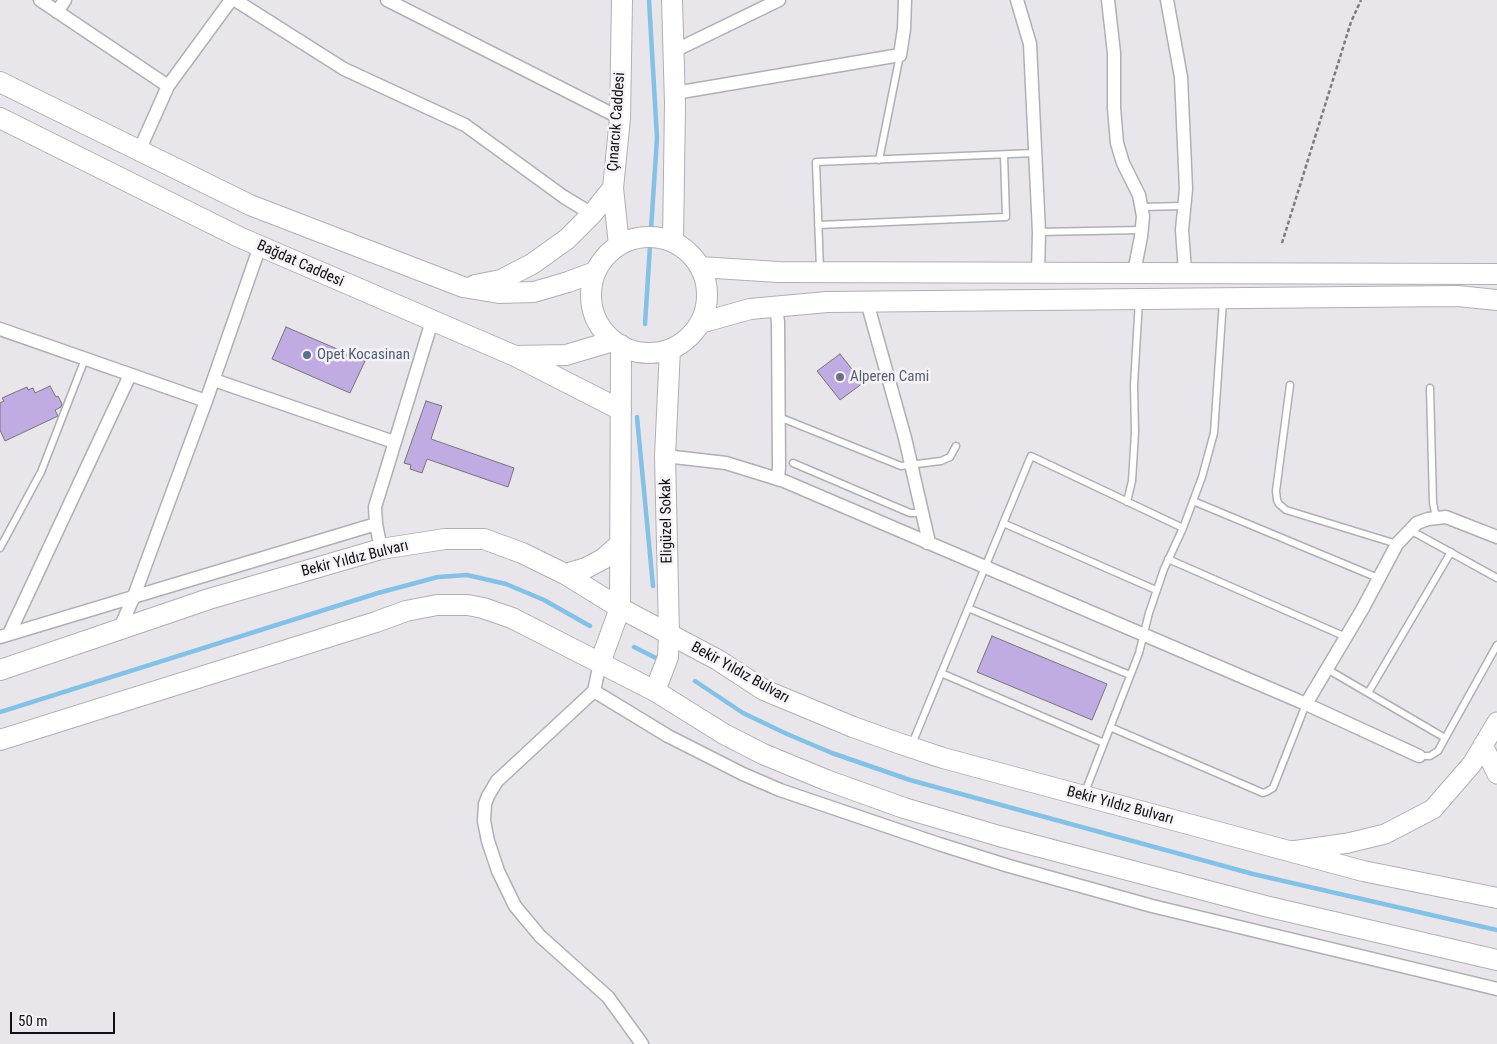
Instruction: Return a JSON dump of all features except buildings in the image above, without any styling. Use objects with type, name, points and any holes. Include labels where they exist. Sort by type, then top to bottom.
[{"type":"main road","name":"Çınarcık Caddesi","points":[[619,244],[613,188],[620,118],[622,0]]},
{"type":"main road","points":[[672,0],[675,93],[673,242]]},
{"type":"main road","points":[[0,82],[250,206],[463,287],[499,294],[534,292],[595,272]]},
{"type":"main road","name":"Bağdat Caddesi","points":[[0,118],[260,246],[515,356],[566,355],[617,343]]},
{"type":"main road","points":[[463,287],[500,280],[532,264],[566,239],[592,214],[613,188]]},
{"type":"main road","points":[[655,237],[673,242],[688,252],[700,267],[706,284],[706,304],[700,323],[687,339],[670,349],[650,353],[630,350],[617,343],[599,327],[592,308],[590,290],[595,272],[605,256],[619,244],[637,238],[655,237]]},
{"type":"main road","points":[[700,267],[778,272],[1497,274]]},
{"type":"main road","points":[[700,323],[750,309],[827,302],[1458,296],[1497,300]]},
{"type":"main road","points":[[600,662],[620,608],[620,410],[617,343]]},
{"type":"main road","name":"Eligüzel Sokak","points":[[656,691],[668,658],[670,634],[665,456],[670,349]]},
{"type":"main road","points":[[515,356],[620,410]]},
{"type":"main road","name":"Bekir Yıldız Bulvarı","points":[[0,670],[209,599],[381,549],[445,539],[484,539],[522,553],[565,574],[620,608],[718,660],[764,690],[853,727],[944,758],[1363,871],[1497,898]]},
{"type":"main road","points":[[565,574],[586,568],[603,559],[620,544]]},
{"type":"main road","points":[[0,740],[406,611],[437,605],[468,605],[498,612],[600,662],[656,691],[724,734],[763,754],[826,780],[904,808],[999,836],[1265,906],[1497,960]]},
{"type":"street","points":[[40,0],[168,86]]},
{"type":"street","points":[[57,12],[65,0]]},
{"type":"street","points":[[139,151],[168,86],[231,0]]},
{"type":"street","points":[[235,0],[344,69],[465,124],[564,197],[592,214]]},
{"type":"street","points":[[387,0],[620,118]]},
{"type":"street","points":[[674,51],[779,0]]},
{"type":"street","points":[[675,93],[900,55],[904,29],[905,0]]},
{"type":"street","points":[[1017,0],[1030,44],[1038,273]]},
{"type":"street","points":[[1108,0],[1114,52],[1114,108],[1117,143],[1123,163],[1139,194],[1143,216],[1134,272]]},
{"type":"street","points":[[1166,0],[1182,77],[1186,188],[1182,230],[1185,272]]},
{"type":"street","points":[[120,628],[134,596],[214,380],[260,246]]},
{"type":"street","points":[[867,302],[911,465],[928,538],[927,543]]},
{"type":"street","points":[[776,306],[778,322],[778,479]]},
{"type":"street","points":[[381,549],[375,507],[432,321]]},
{"type":"street","points":[[0,329],[206,401]]},
{"type":"street","points":[[4,636],[130,375]]},
{"type":"street","points":[[214,380],[394,442]]},
{"type":"street","points":[[665,456],[726,463],[778,479],[1306,704],[1419,756]]},
{"type":"street","points":[[1306,704],[1346,637],[1397,544],[1417,523],[1446,517],[1497,537]]},
{"type":"street","points":[[4,636],[376,524]]},
{"type":"street","points":[[600,662],[594,691],[497,781],[488,796],[484,821],[488,841],[498,871],[515,906],[540,936],[608,997],[642,1044]]},
{"type":"street","points":[[594,691],[668,736],[743,774],[780,790],[939,844],[1018,869],[1152,906],[1497,989]]},
{"type":"street","points":[[1292,851],[1348,843],[1385,834],[1433,808],[1472,764],[1497,722]]},
{"type":"street","points":[[1483,745],[1497,774]]},
{"type":"lane","points":[[879,160],[900,55]]},
{"type":"lane","points":[[820,272],[816,162],[1035,153]]},
{"type":"lane","points":[[818,225],[1006,217],[1004,155]]},
{"type":"lane","points":[[1141,207],[1183,206]]},
{"type":"lane","points":[[1038,232],[1141,230]]},
{"type":"lane","points":[[1083,796],[1144,636],[1156,590],[1183,528],[1202,477],[1214,433],[1223,298]]},
{"type":"lane","points":[[1127,502],[1132,480],[1135,432],[1134,385],[1139,299]]},
{"type":"lane","points":[[0,548],[41,472],[85,359]]},
{"type":"lane","points":[[1290,385],[1276,491],[1279,504],[1286,510],[1397,544]]},
{"type":"lane","points":[[1430,388],[1433,502],[1436,518]]},
{"type":"lane","points":[[779,417],[900,466],[941,461],[950,457],[956,446]]},
{"type":"lane","points":[[910,747],[1031,456],[1183,528]]},
{"type":"lane","points":[[793,463],[910,513],[922,513]]},
{"type":"lane","points":[[1192,501],[1378,578]]},
{"type":"lane","points":[[1003,523],[1156,590]]},
{"type":"lane","points":[[1410,530],[1497,578]]},
{"type":"lane","points":[[1368,693],[1451,552]]},
{"type":"lane","points":[[1168,559],[1346,637]]},
{"type":"lane","points":[[968,608],[1130,675]]},
{"type":"lane","points":[[1419,756],[1425,757],[1438,751],[1497,645]]},
{"type":"lane","points":[[1327,669],[1445,738]]},
{"type":"lane","points":[[941,673],[1104,743]]},
{"type":"lane","points":[[1110,727],[1263,793],[1273,788],[1306,704]]},
{"type":"path","points":[[1282,243],[1351,22],[1361,0]]},
{"type":"waterway","points":[[649,0],[657,138],[651,229]]},
{"type":"waterway","points":[[645,324],[650,246]]},
{"type":"waterway","points":[[637,417],[653,586]]},
{"type":"waterway","points":[[0,712],[378,593],[438,577],[467,575],[506,584],[544,600],[590,626]]},
{"type":"waterway","points":[[634,647],[662,661]]},
{"type":"waterway","points":[[695,681],[743,713],[787,734],[832,753],[910,780],[1253,874],[1497,930]]},
{"type":"place","name":"Opet Kocasinan","points":[[307,355]]},
{"type":"place","name":"Alperen Cami","points":[[840,377]]}]
